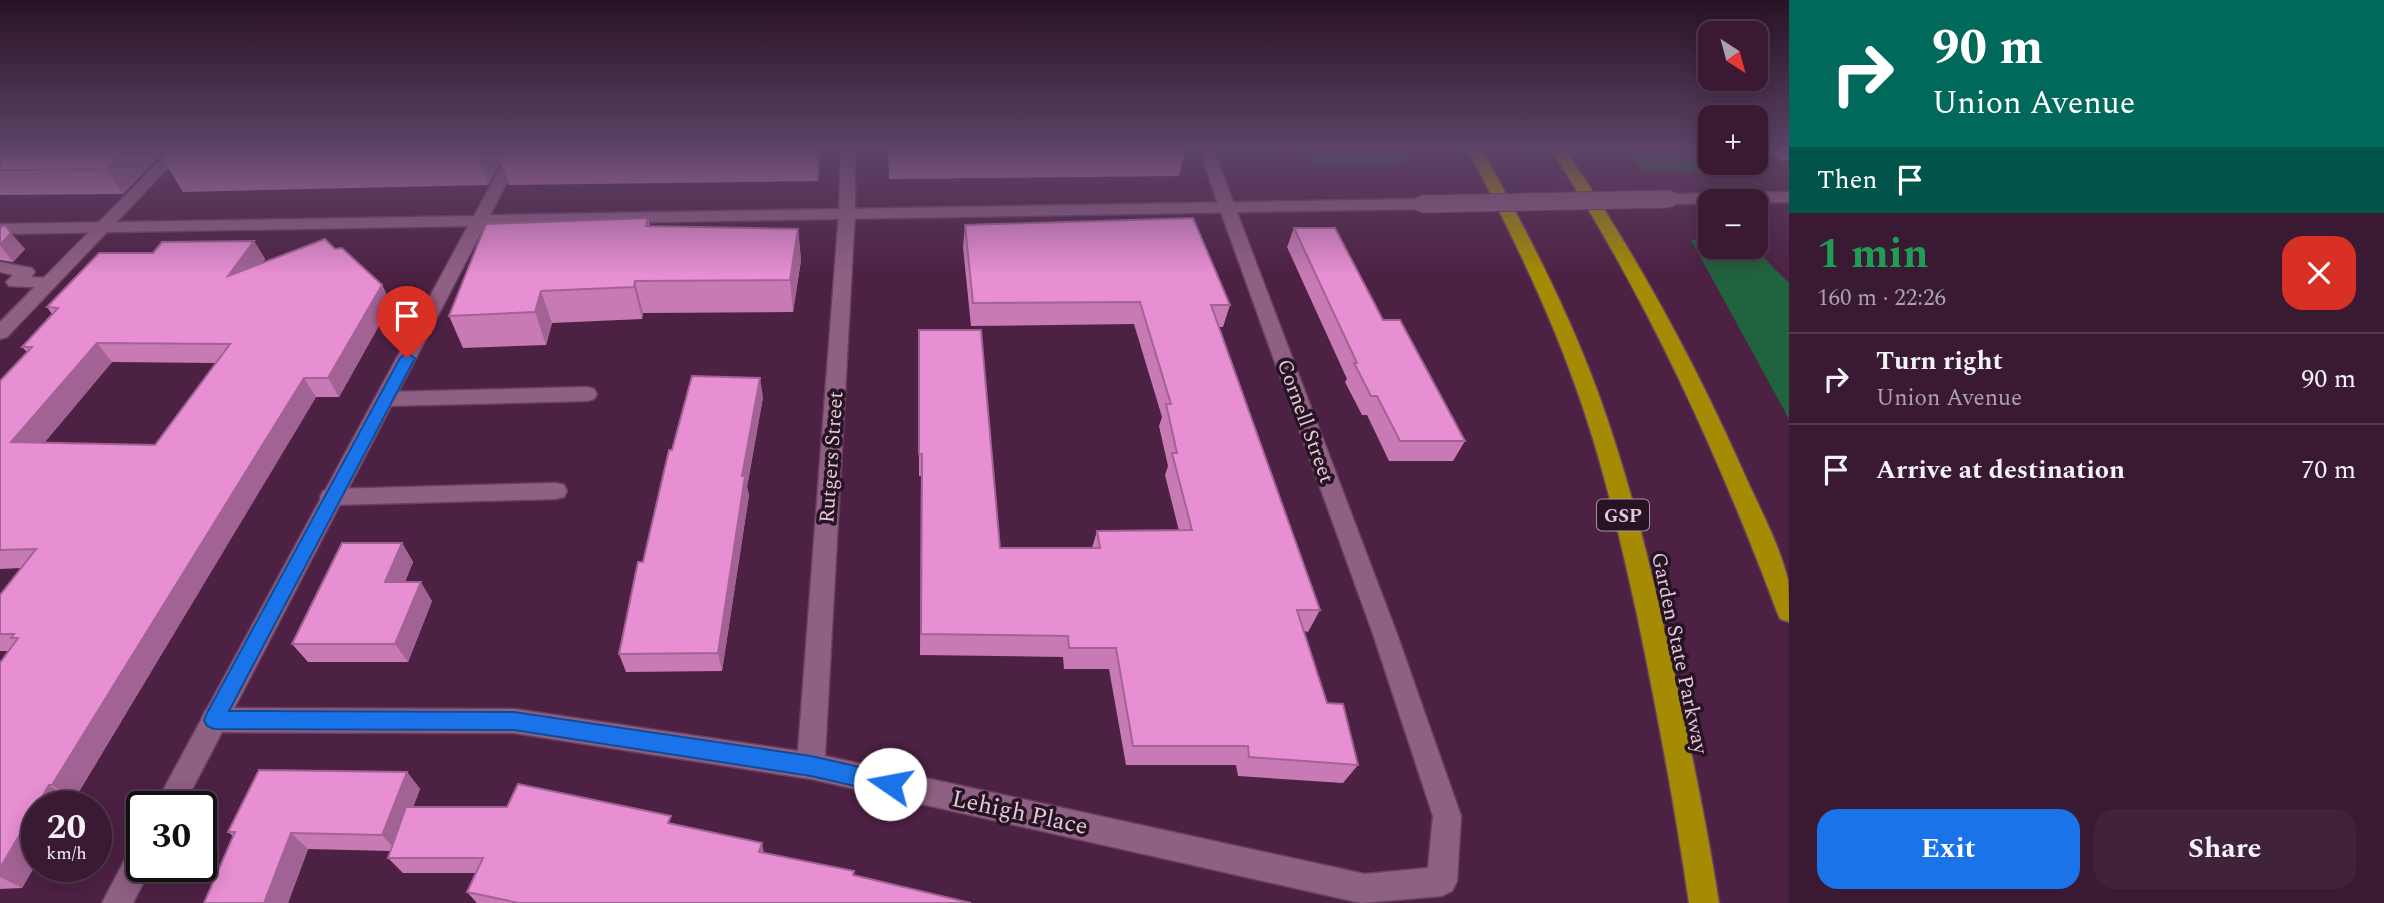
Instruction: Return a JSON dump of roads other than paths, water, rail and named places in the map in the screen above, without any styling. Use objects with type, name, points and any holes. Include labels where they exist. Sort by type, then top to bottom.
[{"type":"highway","name":"Garden State Parkway","points":[[1495,190],[1537,272],[1573,355],[1607,453],[1639,571],[1669,707],[1704,903]]},
{"type":"highway","points":[[1585,190],[1629,258],[1671,336],[1715,429],[1789,612]]},
{"type":"street","points":[[0,332],[139,190]]},
{"type":"street","points":[[176,791],[497,190]]},
{"type":"street","name":"Rutgers Street","points":[[811,766],[847,190]]},
{"type":"street","name":"Cornell Street","points":[[1221,190],[1385,634]]},
{"type":"street","points":[[3,231],[847,212],[1789,197]]},
{"type":"street","points":[[0,267],[26,272],[7,287]]},
{"type":"street","points":[[7,287],[49,283]]},
{"type":"street","points":[[385,400],[587,394]]},
{"type":"street","points":[[331,497],[555,491]]},
{"type":"street","name":"Lehigh Place","points":[[214,720],[514,721],[811,766],[1365,889],[1442,881],[1447,816],[1385,634]]},
{"type":"street","points":[[117,903],[128,882]]}]
